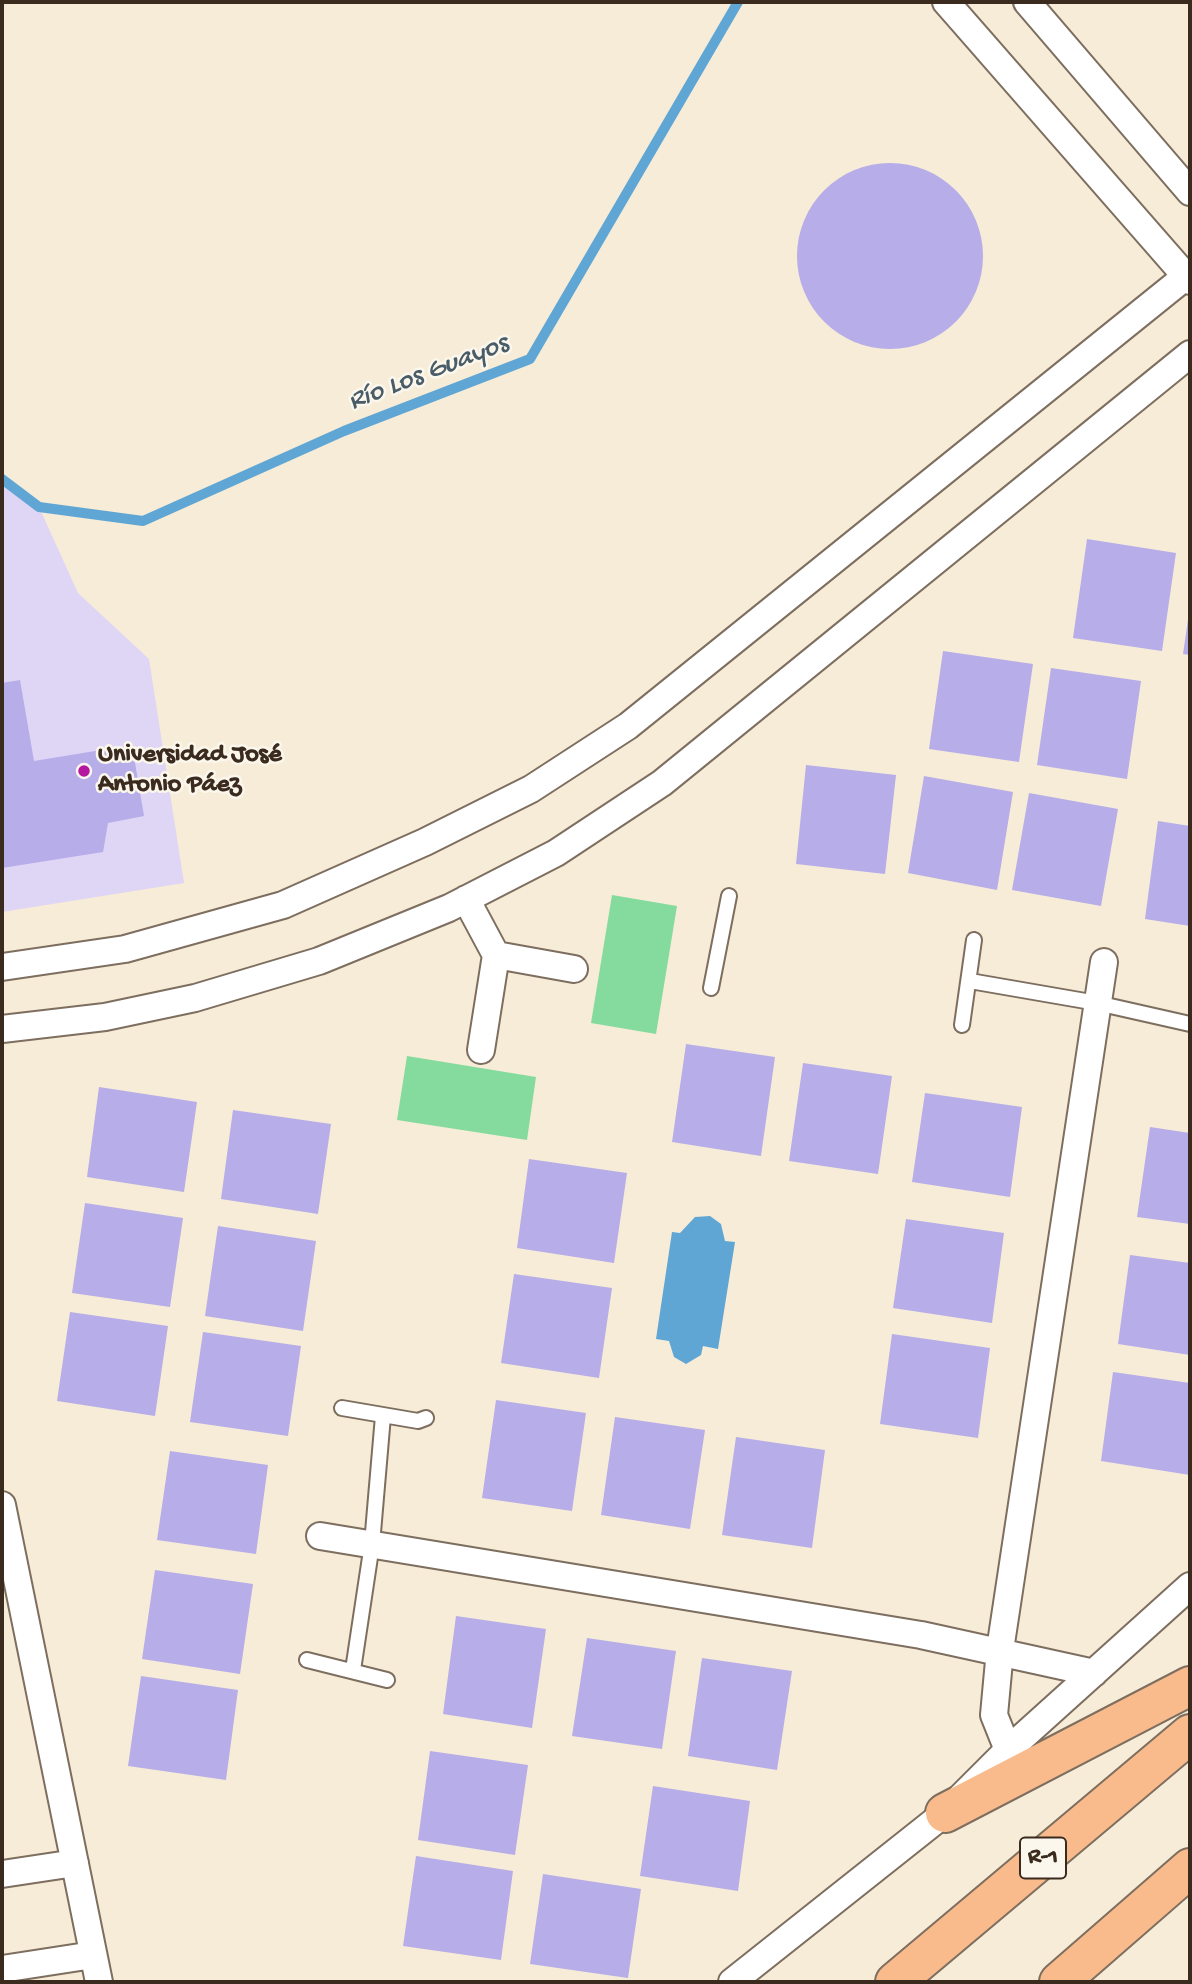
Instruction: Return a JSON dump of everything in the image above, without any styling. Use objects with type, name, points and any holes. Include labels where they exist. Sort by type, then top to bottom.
[{"type":"main road","points":[[945,1813],[1190,1686]]},
{"type":"main road","name":"R-1","points":[[895,1982],[1190,1734]]},
{"type":"main road","points":[[1059,1982],[1190,1868]]},
{"type":"street","points":[[2,967],[125,949],[283,905],[425,842],[531,789],[628,726],[1189,277],[946,2]]},
{"type":"street","points":[[1027,2],[1190,192]]},
{"type":"street","points":[[2,1029],[105,1017],[195,998],[319,961],[466,899],[556,853],[662,783],[1190,354]]},
{"type":"street","points":[[466,899],[496,955],[481,1050]]},
{"type":"street","points":[[496,955],[574,969]]},
{"type":"street","points":[[1008,1750],[993,1715],[1000,1650],[1104,962]]},
{"type":"street","points":[[2,1505],[99,1982]]},
{"type":"street","points":[[320,1536],[1000,1650],[1094,1673]]},
{"type":"street","points":[[732,1982],[945,1813],[1008,1750],[1190,1587]]},
{"type":"street","points":[[2,1874],[75,1863]]},
{"type":"street","points":[[2,1969],[93,1955]]},
{"type":"lane","points":[[712,988],[729,896]]},
{"type":"lane","points":[[962,1025],[974,940]]},
{"type":"lane","points":[[970,981],[1097,1003],[1190,1024]]},
{"type":"lane","points":[[342,1408],[418,1421],[426,1418]]},
{"type":"lane","points":[[353,1670],[372,1544],[383,1416]]},
{"type":"lane","points":[[307,1660],[387,1680]]},
{"type":"shaded area","name":"Universidad José Antonio Páez","points":[[2,479],[39,507],[78,593],[149,659],[184,883],[2,912]]},
{"type":"green space","points":[[612,895],[677,906],[656,1034],[591,1023]]},
{"type":"green space","points":[[407,1056],[536,1077],[527,1140],[397,1120]]},
{"type":"water","points":[[710,1216],[721,1224],[725,1241],[735,1242],[718,1349],[703,1346],[701,1355],[686,1364],[674,1357],[669,1341],[656,1339],[672,1232],[680,1233],[695,1217]]},
{"type":"building","points":[[890,163],[925,170],[956,190],[976,221],[983,256],[976,291],[956,322],[925,342],[890,349],[855,342],[824,322],[804,291],[797,256],[804,221],[824,190],[855,170]]},
{"type":"building","points":[[1087,539],[1176,553],[1162,651],[1073,638]]},
{"type":"building","points":[[1190,613],[1190,655],[1183,654]]},
{"type":"building","points":[[943,651],[1033,664],[1019,762],[929,749]]},
{"type":"building","points":[[1051,668],[1141,681],[1127,779],[1037,765]]},
{"type":"building","points":[[20,680],[34,761],[132,745],[144,816],[108,823],[103,852],[2,868],[2,683]]},
{"type":"building","points":[[806,765],[896,775],[885,874],[796,864]]},
{"type":"building","points":[[924,776],[1013,792],[997,890],[908,873]]},
{"type":"building","points":[[1029,793],[1118,809],[1101,906],[1012,890]]},
{"type":"building","points":[[1158,821],[1190,826],[1190,926],[1145,919]]},
{"type":"building","points":[[686,1044],[775,1057],[761,1156],[672,1142]]},
{"type":"building","points":[[803,1063],[892,1076],[878,1174],[789,1161]]},
{"type":"building","points":[[99,1087],[197,1102],[184,1192],[87,1177]]},
{"type":"building","points":[[925,1093],[1022,1107],[1010,1197],[912,1182]]},
{"type":"building","points":[[233,1110],[331,1124],[318,1214],[221,1199]]},
{"type":"building","points":[[1150,1127],[1190,1133],[1190,1224],[1137,1217]]},
{"type":"building","points":[[529,1159],[627,1173],[614,1263],[517,1248]]},
{"type":"building","points":[[85,1203],[183,1218],[170,1307],[72,1293]]},
{"type":"building","points":[[906,1219],[1004,1233],[992,1323],[893,1308]]},
{"type":"building","points":[[218,1226],[316,1241],[303,1331],[205,1316]]},
{"type":"building","points":[[1130,1255],[1190,1263],[1190,1355],[1118,1344]]},
{"type":"building","points":[[514,1274],[612,1288],[599,1378],[501,1363]]},
{"type":"building","points":[[70,1312],[168,1326],[155,1416],[57,1401]]},
{"type":"building","points":[[203,1332],[301,1346],[288,1436],[190,1422]]},
{"type":"building","points":[[892,1334],[990,1348],[978,1438],[880,1424]]},
{"type":"building","points":[[1113,1372],[1190,1383],[1190,1475],[1101,1461]]},
{"type":"building","points":[[496,1400],[586,1413],[572,1511],[482,1498]]},
{"type":"building","points":[[615,1417],[705,1430],[690,1529],[601,1515]]},
{"type":"building","points":[[736,1437],[825,1450],[812,1548],[722,1535]]},
{"type":"building","points":[[170,1451],[268,1465],[256,1554],[157,1540]]},
{"type":"building","points":[[155,1570],[253,1584],[240,1674],[142,1659]]},
{"type":"building","points":[[456,1616],[546,1629],[532,1728],[443,1714]]},
{"type":"building","points":[[587,1638],[676,1651],[662,1749],[572,1736]]},
{"type":"building","points":[[702,1658],[792,1671],[777,1770],[688,1756]]},
{"type":"building","points":[[141,1676],[238,1690],[226,1780],[128,1766]]},
{"type":"building","points":[[430,1751],[528,1765],[515,1855],[418,1840]]},
{"type":"building","points":[[653,1786],[750,1801],[738,1891],[640,1876]]},
{"type":"building","points":[[416,1856],[513,1871],[501,1960],[403,1946]]},
{"type":"building","points":[[543,1874],[641,1889],[628,1978],[530,1964]]},
{"type":"waterway","name":"Río Los Guayos","points":[[2,479],[39,507],[143,521],[344,431],[530,359],[738,2]]},
{"type":"place","name":"Universidad José Antonio Páez","points":[[84,771]]}]
